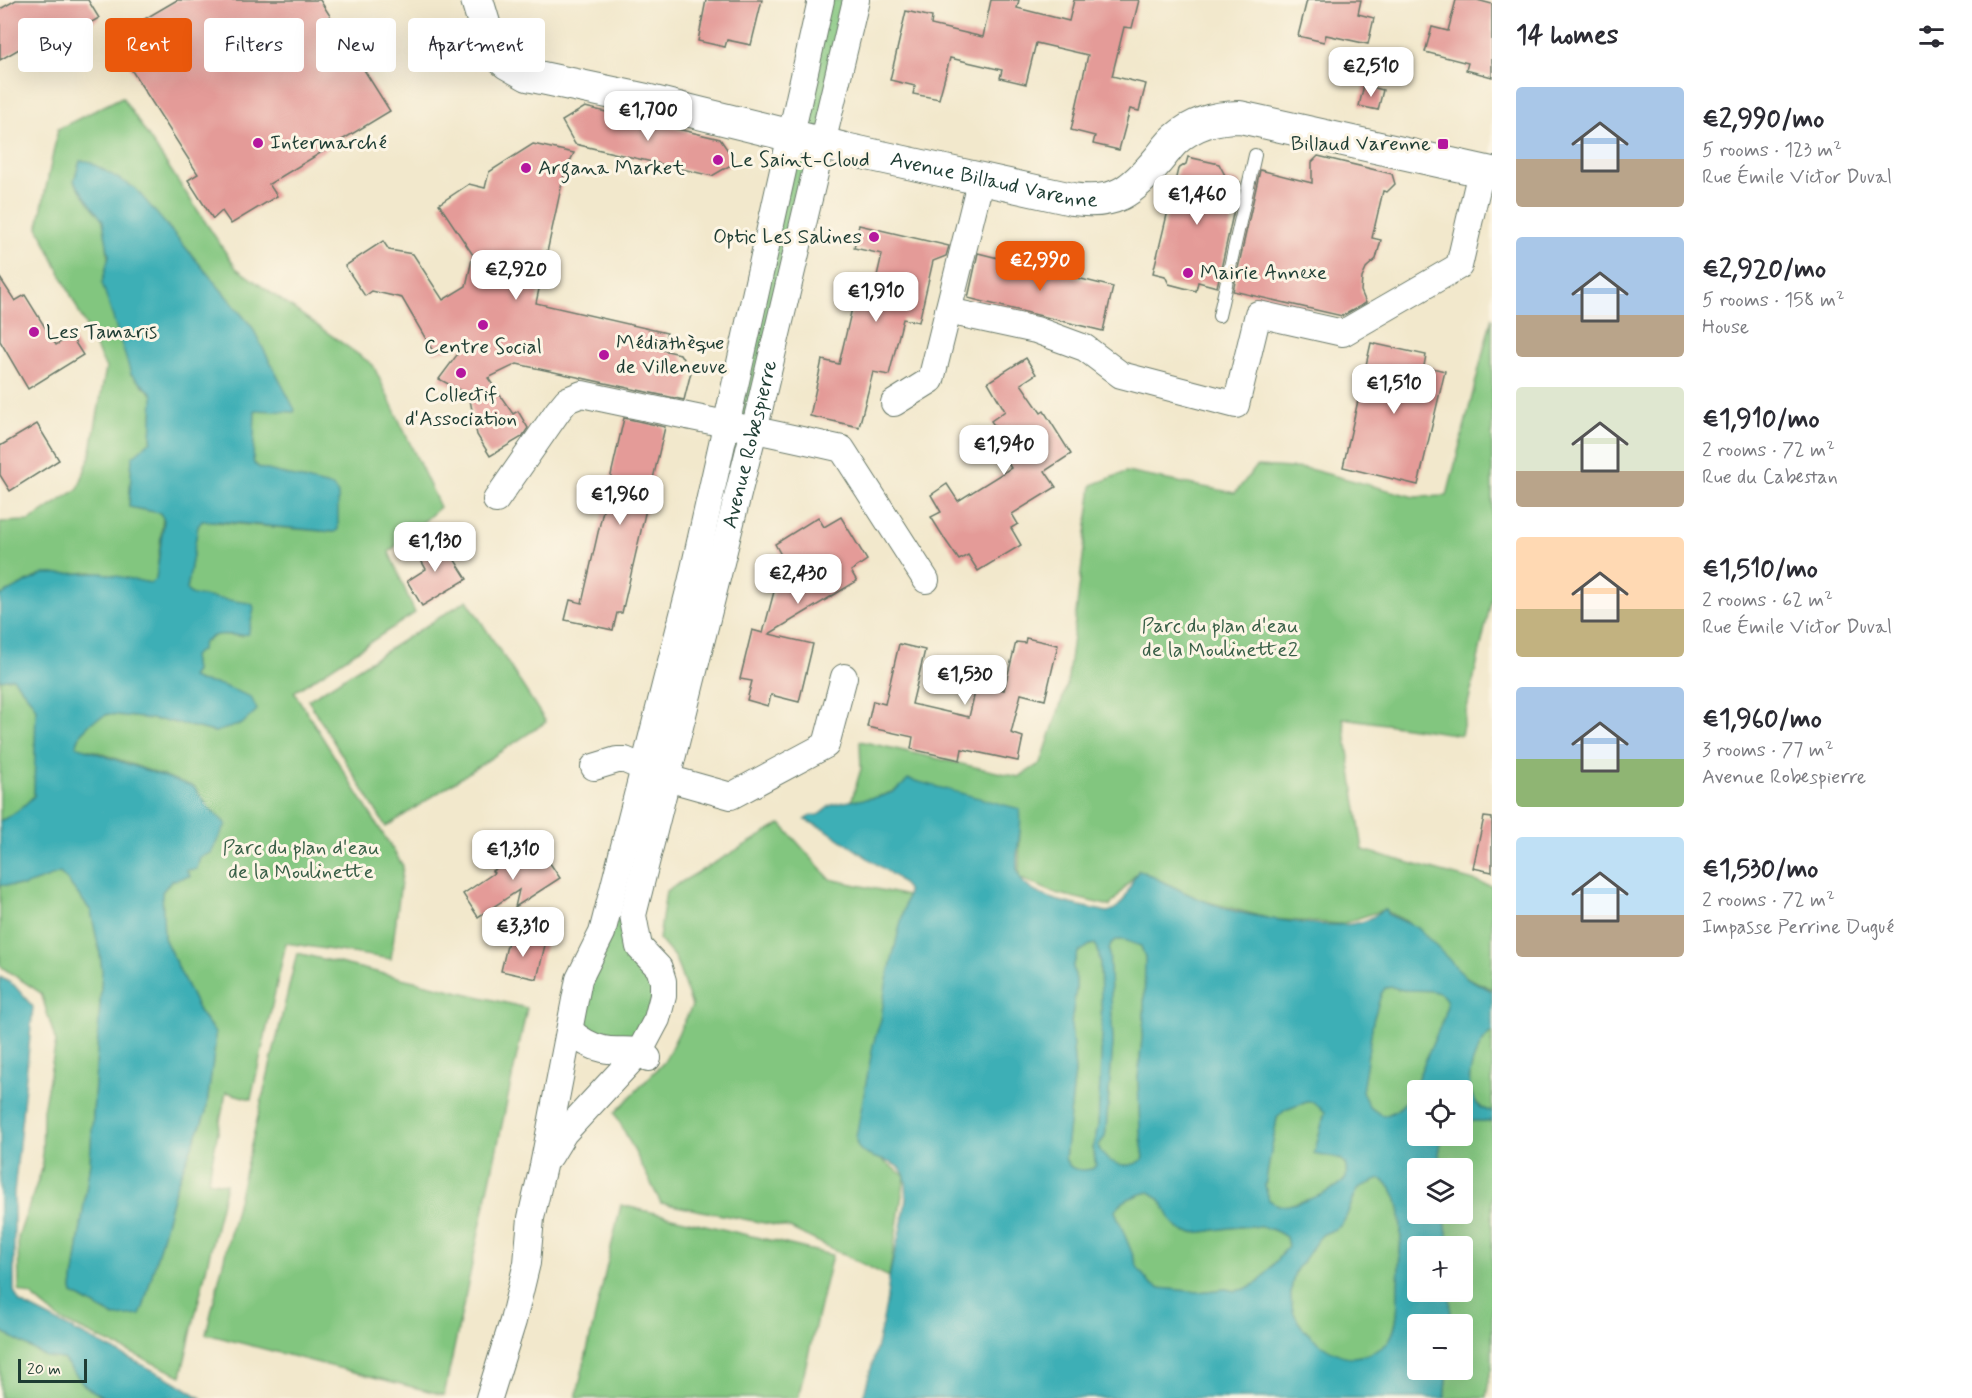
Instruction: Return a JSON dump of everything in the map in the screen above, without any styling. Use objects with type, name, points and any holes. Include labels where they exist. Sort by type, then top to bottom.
[{"type":"street","name":"Avenue Billaud Varenne","points":[[477,0],[492,50],[507,63],[528,75],[1072,199],[1108,200],[1130,189],[1176,139],[1198,125],[1219,117],[1240,117],[1487,172]]},
{"type":"street","name":"Avenue Robespierre","points":[[543,1166],[579,979],[602,933],[690,587],[821,0]]},
{"type":"street","name":"Avenue Robespierre","points":[[543,1166],[564,1132],[646,1057],[657,1019],[663,996],[663,981],[659,968],[639,947],[633,915],[754,429],[856,0]]},
{"type":"street","points":[[948,311],[1036,330],[1085,348],[1121,375],[1236,405],[1258,314],[1342,333],[1460,266],[1487,172]]},
{"type":"street","points":[[894,403],[931,380],[981,178]]},
{"type":"street","points":[[496,500],[558,411],[567,400],[582,394],[842,449],[926,580]]},
{"type":"street","points":[[594,768],[617,760],[625,760],[667,778],[731,796],[826,745],[844,677]]},
{"type":"street","points":[[570,1030],[581,1041],[604,1049],[646,1057]]},
{"type":"street","points":[[489,1398],[513,1321],[527,1263],[531,1218],[543,1166]]},
{"type":"lane","points":[[1219,316],[1255,155]]},
{"type":"green space","points":[[821,0],[856,0],[633,915],[659,968],[640,1051],[581,1041],[579,979],[602,933]]},
{"type":"green space","name":"Parc du plan d'eau de la Moulinette","points":[[122,97],[236,268],[373,365],[440,507],[389,552],[415,613],[294,692],[403,866],[391,959],[286,943],[251,1099],[226,1092],[208,1181],[226,1184],[181,1376],[62,1321],[32,1296],[19,1291],[18,1237],[42,1169],[43,1110],[56,1042],[41,993],[0,966],[0,885],[23,886],[60,873],[91,911],[102,971],[90,1162],[72,1289],[73,1294],[114,1317],[143,1308],[176,1186],[206,1112],[215,1045],[212,1028],[199,1011],[164,938],[162,892],[171,881],[189,876],[185,870],[200,857],[211,853],[226,824],[208,807],[194,787],[95,751],[76,747],[81,733],[93,721],[108,714],[168,721],[215,732],[228,689],[191,677],[195,671],[193,656],[201,650],[203,643],[217,634],[241,636],[188,592],[198,526],[202,521],[334,532],[253,462],[255,409],[294,412],[252,327],[166,224],[80,161],[74,181],[103,221],[108,261],[131,374],[153,397],[151,441],[132,458],[129,507],[160,513],[163,517],[156,580],[150,583],[91,572],[38,576],[0,596],[0,522],[29,521],[78,489],[90,456],[106,368],[38,227],[58,129]]},
{"type":"green space","name":"Parc du plan d'eau de la Moulinette2","points":[[1492,317],[1492,597],[1461,735],[1343,718],[1363,850],[1492,886],[1492,989],[1468,978],[1408,922],[1383,910],[1341,924],[1271,919],[1201,900],[1139,870],[1110,906],[1055,893],[1019,878],[1020,810],[903,786],[884,795],[851,802],[861,769],[860,741],[1019,777],[1041,763],[1067,685],[1092,485],[1126,472],[1235,493],[1257,466],[1309,469],[1414,497],[1447,496]]},
{"type":"green space","points":[[467,600],[546,722],[386,827],[308,700]]},
{"type":"green space","points":[[13,678],[36,709],[34,796],[10,816],[0,821],[0,680]]},
{"type":"green space","points":[[781,824],[830,879],[908,896],[856,1143],[905,1176],[889,1277],[790,1228],[661,1203],[615,1113],[664,1062],[692,1006],[675,958],[659,939],[666,891]]},
{"type":"green space","points":[[1124,940],[1141,946],[1145,957],[1144,1019],[1138,1079],[1140,1131],[1144,1158],[1131,1165],[1111,1162],[1101,1153],[1098,1146],[1105,1137],[1106,1129],[1113,1043],[1109,950],[1111,943]]},
{"type":"green space","points":[[1095,944],[1100,962],[1102,1034],[1098,1126],[1093,1149],[1096,1165],[1092,1169],[1079,1170],[1072,1168],[1065,1158],[1075,1072],[1071,1024],[1076,989],[1073,967],[1078,953]]},
{"type":"green space","points":[[297,953],[527,1008],[444,1395],[206,1334]]},
{"type":"green space","points":[[1385,988],[1434,991],[1443,996],[1447,1005],[1445,1015],[1417,1080],[1407,1080],[1407,1100],[1392,1113],[1383,1116],[1369,1107],[1362,1092],[1373,1021]]},
{"type":"green space","points":[[1492,1031],[1492,1112],[1480,1106],[1473,1098],[1473,1080],[1470,1080],[1473,1062],[1484,1039]]},
{"type":"green space","points":[[1313,1102],[1325,1112],[1314,1154],[1333,1156],[1342,1160],[1347,1170],[1346,1178],[1326,1193],[1279,1206],[1269,1200],[1265,1186],[1277,1118],[1285,1110]]},
{"type":"green space","points":[[1473,1121],[1492,1121],[1492,1362],[1486,1398],[1445,1398],[1447,1380],[1473,1380],[1473,1314],[1451,1314],[1450,1302],[1473,1302],[1473,1236],[1447,1236],[1446,1224],[1473,1224],[1473,1158],[1439,1158],[1440,1146],[1473,1146]]},
{"type":"green space","points":[[1380,1179],[1392,1189],[1400,1211],[1401,1235],[1396,1319],[1393,1333],[1384,1346],[1375,1352],[1349,1357],[1333,1352],[1322,1345],[1299,1323],[1292,1307],[1294,1275],[1306,1254],[1322,1235],[1342,1224],[1360,1187]]},
{"type":"green space","points":[[1149,1192],[1163,1204],[1177,1227],[1186,1232],[1198,1233],[1249,1226],[1268,1228],[1286,1237],[1288,1246],[1259,1282],[1245,1289],[1198,1292],[1159,1288],[1150,1284],[1138,1269],[1115,1211],[1125,1201]]},
{"type":"green space","points":[[621,1205],[832,1255],[798,1398],[576,1398]]},
{"type":"green space","points":[[0,1330],[46,1357],[63,1359],[86,1387],[105,1398],[0,1398]]},
{"type":"water","points":[[80,161],[88,161],[135,188],[252,327],[295,410],[294,412],[255,410],[254,464],[260,468],[333,487],[338,494],[338,530],[334,532],[215,521],[202,521],[198,526],[188,592],[193,595],[249,603],[254,609],[248,634],[214,636],[203,643],[201,650],[193,656],[195,671],[191,677],[198,681],[221,685],[251,697],[257,710],[242,724],[215,732],[168,721],[108,714],[93,721],[81,733],[76,746],[194,787],[208,807],[226,824],[211,853],[200,857],[197,869],[186,870],[190,876],[171,881],[162,892],[164,938],[199,1011],[215,1033],[215,1045],[206,1112],[176,1186],[143,1308],[140,1315],[115,1317],[73,1294],[72,1289],[90,1162],[102,971],[91,911],[60,873],[23,886],[0,885],[0,821],[10,816],[34,796],[36,709],[13,678],[0,680],[0,596],[43,574],[102,573],[150,583],[156,579],[164,520],[160,513],[129,507],[132,457],[151,441],[153,397],[152,393],[131,374],[102,283],[109,256],[103,221],[74,181]]},
{"type":"water","points":[[908,779],[1020,809],[1017,866],[1020,877],[1028,887],[1053,899],[1107,912],[1114,910],[1123,901],[1139,870],[1186,893],[1229,910],[1267,918],[1310,924],[1348,924],[1362,922],[1386,910],[1387,914],[1418,928],[1467,978],[1492,991],[1492,1031],[1478,1050],[1470,1080],[1417,1080],[1445,1015],[1446,1000],[1434,991],[1385,988],[1373,1021],[1362,1092],[1369,1107],[1383,1116],[1392,1113],[1407,1100],[1407,1146],[1440,1146],[1439,1158],[1407,1158],[1407,1224],[1446,1224],[1447,1236],[1407,1236],[1407,1302],[1450,1302],[1451,1314],[1407,1314],[1407,1380],[1447,1380],[1445,1398],[863,1398],[883,1320],[890,1273],[905,1209],[906,1186],[901,1170],[886,1161],[862,1152],[856,1137],[873,1045],[881,1019],[886,984],[908,892],[897,878],[825,829],[805,820],[811,815],[820,814],[832,805],[892,792]],"holes":[[[1124,940],[1141,946],[1145,957],[1144,1019],[1138,1079],[1140,1131],[1144,1158],[1132,1165],[1112,1161],[1101,1152],[1098,1146],[1105,1137],[1113,1043],[1109,950],[1111,943]],[[1095,944],[1098,949],[1100,962],[1102,1034],[1098,1126],[1093,1149],[1096,1165],[1092,1169],[1083,1170],[1072,1168],[1065,1158],[1075,1072],[1071,1024],[1076,989],[1073,967],[1078,953]],[[1313,1102],[1325,1112],[1314,1154],[1342,1160],[1345,1164],[1346,1178],[1334,1188],[1316,1197],[1279,1206],[1269,1200],[1265,1186],[1277,1118],[1285,1110]],[[1380,1179],[1392,1189],[1398,1203],[1401,1228],[1398,1306],[1395,1326],[1386,1344],[1368,1354],[1349,1357],[1328,1349],[1305,1331],[1295,1315],[1291,1297],[1297,1269],[1316,1241],[1342,1224],[1360,1187]],[[1149,1192],[1163,1204],[1176,1227],[1186,1232],[1198,1233],[1249,1226],[1268,1228],[1286,1237],[1288,1246],[1259,1282],[1245,1289],[1198,1292],[1159,1288],[1150,1284],[1138,1268],[1115,1211],[1125,1201]]]},
{"type":"water","points":[[0,977],[14,985],[33,1007],[14,1193],[14,1291],[20,1303],[174,1381],[201,1398],[105,1398],[86,1387],[63,1359],[46,1357],[0,1330]]},
{"type":"water","points":[[1473,1098],[1480,1107],[1492,1112],[1492,1121],[1473,1121]]},
{"type":"building","points":[[16,0],[88,0],[99,18],[93,21],[93,18],[18,18],[18,50],[0,60],[0,9]]},
{"type":"building","name":"Intermarché","points":[[177,0],[320,0],[331,18],[316,18],[316,72],[365,72],[390,111],[269,184],[277,196],[231,224],[222,211],[213,219],[188,180],[198,174],[133,72],[192,72],[192,18],[146,18]]},
{"type":"building","points":[[706,0],[762,0],[751,45],[727,40],[725,47],[698,41]]},
{"type":"building","points":[[991,0],[1019,0],[1017,8],[1069,21],[1074,0],[1139,0],[1132,28],[1124,27],[1112,76],[1146,84],[1139,111],[1130,109],[1119,150],[1093,144],[1095,136],[1071,130],[1088,55],[1036,43],[1026,84],[1000,78],[1002,70],[950,58],[939,99],[913,94],[915,86],[890,80],[906,11],[932,17],[931,25],[983,37]]},
{"type":"building","points":[[1307,0],[1361,0],[1358,14],[1374,18],[1368,44],[1326,35],[1324,42],[1298,36]]},
{"type":"building","points":[[1456,0],[1477,0],[1492,4],[1492,77],[1466,70],[1468,63],[1425,52],[1432,27],[1448,31]]},
{"type":"building","points":[[1364,85],[1383,90],[1378,110],[1359,106]]},
{"type":"building","points":[[585,107],[720,139],[736,162],[712,176],[575,144],[562,121]]},
{"type":"building","points":[[533,144],[574,153],[564,174],[536,303],[667,333],[662,350],[680,354],[691,372],[684,400],[517,364],[488,378],[513,414],[518,411],[528,428],[522,437],[490,456],[477,435],[469,395],[439,379],[463,347],[434,353],[402,298],[372,291],[365,296],[345,266],[383,241],[389,250],[413,254],[443,300],[466,286],[473,255],[439,204],[469,184],[485,188],[489,172]]},
{"type":"building","points":[[1318,156],[1392,174],[1395,184],[1387,192],[1383,191],[1372,238],[1381,240],[1376,259],[1367,267],[1362,278],[1361,291],[1366,303],[1342,316],[1233,291],[1260,170],[1312,183],[1312,162]]},
{"type":"building","points":[[1188,157],[1219,164],[1227,179],[1240,182],[1217,287],[1198,282],[1196,291],[1169,284],[1165,276],[1153,273],[1178,169],[1186,164]]},
{"type":"building","points":[[859,225],[949,246],[946,256],[933,261],[919,322],[903,319],[889,375],[873,372],[859,427],[810,416],[822,360],[839,364],[852,308],[869,311],[882,254],[854,248]]},
{"type":"building","points":[[978,253],[1113,287],[1103,331],[968,298]]},
{"type":"building","name":"Les Tamaris","points":[[0,278],[15,301],[25,295],[56,345],[71,336],[83,355],[28,389],[0,341]]},
{"type":"building","points":[[1371,343],[1426,355],[1424,366],[1445,371],[1418,485],[1343,467]]},
{"type":"building","points":[[1026,358],[1036,374],[1021,384],[1041,413],[1044,411],[1071,454],[1045,471],[1056,487],[1012,514],[1018,524],[1011,528],[1021,545],[978,571],[968,555],[959,560],[931,517],[941,512],[931,495],[947,484],[958,501],[1011,468],[995,442],[1002,437],[991,421],[1005,411],[988,382]]},
{"type":"building","points":[[624,418],[665,427],[622,613],[617,613],[613,630],[565,620],[570,600],[582,603]]},
{"type":"building","points":[[37,424],[59,460],[10,491],[0,475],[0,446]]},
{"type":"building","points":[[818,517],[824,527],[841,517],[867,560],[851,571],[857,581],[769,634],[813,644],[799,702],[771,695],[768,706],[747,700],[752,681],[740,679],[752,630],[763,633],[776,584],[764,565],[781,555],[775,544]]},
{"type":"building","points":[[434,538],[445,557],[451,554],[467,579],[422,606],[407,581],[426,569],[415,550]]},
{"type":"building","points":[[1026,638],[1058,645],[1045,700],[1021,694],[1011,733],[1023,737],[1018,761],[962,749],[960,760],[911,749],[913,737],[867,727],[873,701],[885,704],[899,644],[925,650],[912,704],[969,717],[977,684],[1004,690],[1016,642],[1025,643]]},
{"type":"building","points":[[1484,817],[1492,818],[1492,872],[1473,868]]},
{"type":"building","points":[[537,844],[560,878],[515,907],[519,890],[478,917],[463,894],[494,873],[492,871]]},
{"type":"building","points":[[509,937],[545,945],[537,979],[501,971]]},
{"type":"place","name":"Intermarché","points":[[258,143]]},
{"type":"place","name":"Billaud Varenne","points":[[1443,144]]},
{"type":"place","name":"Le Saint-Cloud","points":[[718,160]]},
{"type":"place","name":"Argana Market","points":[[526,168]]},
{"type":"place","name":"Optic Les Salines","points":[[874,237]]},
{"type":"place","name":"Mairie Annexe","points":[[1188,273]]},
{"type":"place","name":"Centre Social","points":[[483,325]]},
{"type":"place","name":"Les Tamaris","points":[[34,332]]},
{"type":"place","name":"Médiathèque de Villeneuve","points":[[604,355]]},
{"type":"place","name":"Collectif d'Association","points":[[461,373]]}]
